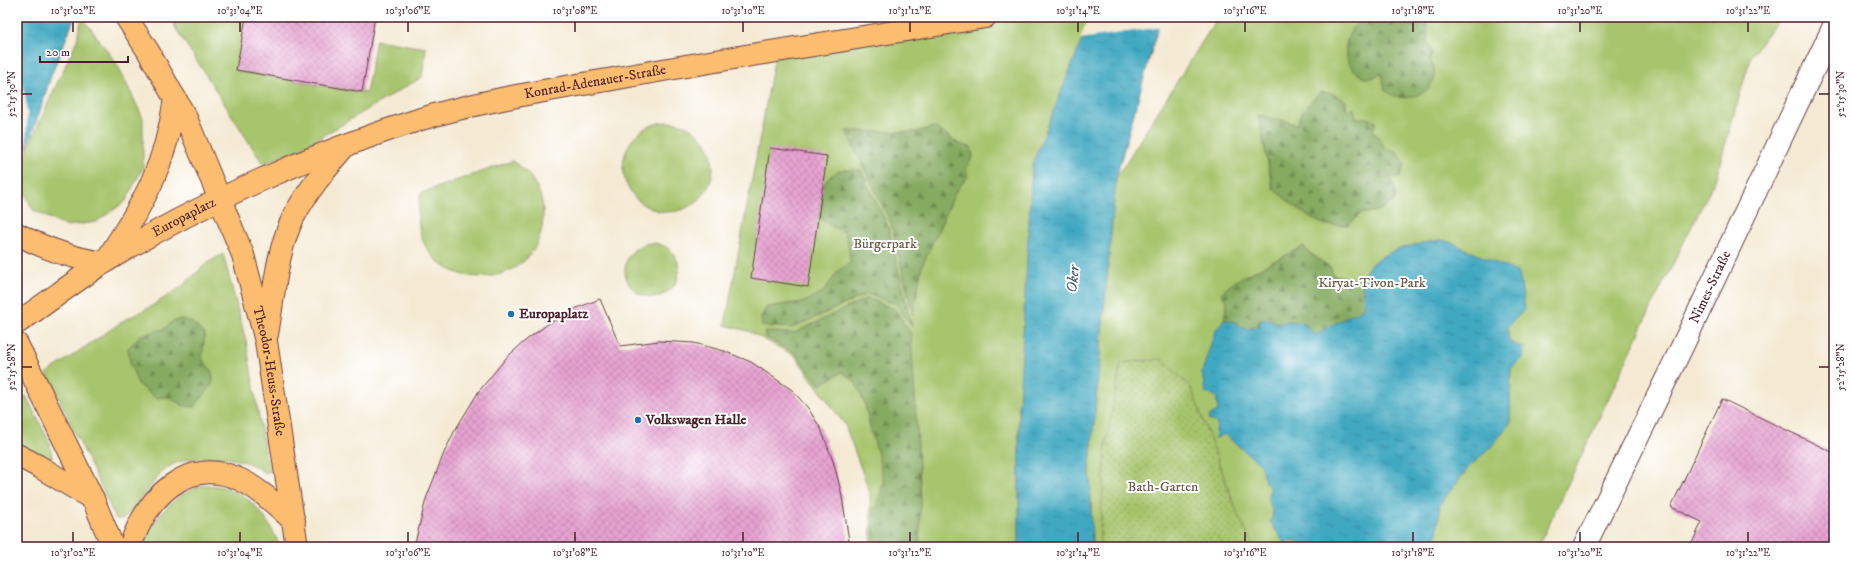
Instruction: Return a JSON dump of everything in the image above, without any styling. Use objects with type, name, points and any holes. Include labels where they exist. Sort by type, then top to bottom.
[{"type":"main road","name":"Europaplatz","points":[[17,323],[104,263],[153,234],[220,200],[188,123],[175,98],[126,17]]},
{"type":"main road","name":"Konrad-Adenauer-Straße","points":[[220,200],[347,145],[423,119],[494,100],[732,57],[985,17]]},
{"type":"main road","points":[[17,234],[56,251],[87,260],[104,263],[132,220],[157,173],[170,133],[175,98]]},
{"type":"main road","points":[[266,341],[280,258],[293,219],[310,190],[347,145]]},
{"type":"main road","name":"Theodor-Heuss-Straße","points":[[220,200],[243,255],[266,341],[297,547]]},
{"type":"main road","points":[[17,344],[93,499],[113,547]]},
{"type":"main road","points":[[17,455],[93,499]]},
{"type":"main road","points":[[130,547],[139,524],[152,504],[176,482],[187,475],[198,473],[214,472],[241,480],[261,492],[294,520]]},
{"type":"street","name":"Nîmes-Straße","points":[[1584,547],[1681,349],[1834,26]]},
{"type":"green space","points":[[82,17],[117,64],[143,118],[143,167],[126,201],[96,222],[65,226],[33,210],[22,187],[24,154],[28,152],[28,147],[77,40]]},
{"type":"green space","points":[[173,17],[246,17],[237,71],[366,93],[376,40],[426,48],[422,77],[299,150],[263,164],[175,27]]},
{"type":"green space","name":"Bürgerpark","points":[[985,17],[1091,17],[1019,406],[1019,547],[871,547],[870,493],[845,425],[795,356],[748,331],[725,325],[776,50]]},
{"type":"green space","name":"Kiryat-Tivon-Park","points":[[1218,17],[1781,17],[1751,56],[1715,180],[1657,296],[1538,547],[1092,547],[1090,465],[1116,178]]},
{"type":"green space","points":[[1388,17],[1428,17],[1426,22],[1428,36],[1427,43],[1432,52],[1430,60],[1434,67],[1434,80],[1429,89],[1412,97],[1401,98],[1391,94],[1385,90],[1382,74],[1365,78],[1354,70],[1349,63],[1346,42],[1352,29],[1357,23],[1363,18],[1384,20]]},
{"type":"green space","points":[[1320,92],[1332,93],[1346,101],[1346,110],[1354,109],[1356,118],[1367,118],[1376,122],[1373,130],[1385,148],[1396,151],[1405,163],[1400,178],[1389,176],[1395,186],[1395,200],[1378,211],[1360,214],[1348,225],[1326,225],[1310,218],[1273,189],[1258,115],[1297,124],[1304,109]]},
{"type":"green space","points":[[668,122],[685,125],[700,135],[710,150],[713,167],[710,184],[700,199],[685,209],[668,212],[651,209],[636,199],[626,184],[623,167],[626,150],[636,135],[651,125]]},
{"type":"green space","points":[[935,127],[959,144],[971,147],[973,156],[966,170],[968,176],[956,191],[922,266],[913,315],[891,223],[846,131],[916,132]]},
{"type":"green space","points":[[512,161],[524,170],[534,182],[540,195],[543,210],[538,241],[522,262],[500,274],[474,276],[450,269],[430,253],[419,228],[421,193]]},
{"type":"green space","points":[[841,170],[861,170],[888,227],[912,327],[896,304],[867,294],[792,328],[762,326],[761,317],[767,307],[807,301],[824,291],[838,271],[850,263],[848,243],[845,232],[825,223],[821,218],[818,205],[824,184],[833,174]]},
{"type":"green space","points":[[647,243],[657,243],[667,247],[675,255],[679,265],[679,275],[675,285],[667,293],[657,297],[647,297],[637,293],[629,285],[625,275],[625,265],[629,255],[637,247]]},
{"type":"green space","points":[[1304,246],[1307,251],[1331,268],[1333,275],[1359,279],[1365,274],[1363,278],[1364,308],[1323,330],[1315,336],[1289,321],[1278,324],[1270,319],[1260,320],[1259,327],[1245,329],[1234,322],[1224,319],[1227,302],[1221,293],[1235,281]]},
{"type":"green space","points":[[223,254],[246,341],[266,458],[271,471],[265,473],[250,464],[229,458],[204,458],[180,462],[170,466],[162,472],[126,516],[122,519],[116,519],[47,373],[123,321],[152,306],[181,287],[206,264]]},
{"type":"green space","points":[[867,298],[895,309],[911,334],[921,498],[919,547],[874,547],[873,511],[880,495],[883,481],[878,454],[870,428],[865,404],[855,382],[842,372],[820,385],[795,353],[765,337],[765,332],[794,333]]},
{"type":"green space","points":[[181,319],[191,322],[205,334],[202,359],[209,367],[213,380],[209,390],[195,407],[184,406],[168,397],[156,398],[138,384],[130,363],[128,348],[141,335],[164,329],[172,322]]},
{"type":"green space","name":"Bath-Garten","points":[[1162,359],[1191,387],[1238,515],[1254,547],[1099,547],[1106,443],[1121,363]]},
{"type":"green space","points":[[26,396],[50,443],[52,457],[44,460],[17,445],[17,402]]},
{"type":"green space","points":[[204,485],[218,486],[231,490],[242,495],[252,503],[268,523],[280,547],[144,547],[152,526],[166,508],[184,494]]},
{"type":"water","points":[[17,17],[75,17],[51,76],[25,152],[17,155]]},
{"type":"water","name":"Oker","points":[[1091,17],[1161,17],[1116,178],[1090,465],[1092,547],[1019,547],[1019,406],[1032,165]]},
{"type":"water","points":[[1440,240],[1450,242],[1519,273],[1525,309],[1508,326],[1508,336],[1510,342],[1524,348],[1523,358],[1511,368],[1510,423],[1490,448],[1469,467],[1440,504],[1437,534],[1429,547],[1301,547],[1301,543],[1294,540],[1284,543],[1270,521],[1273,512],[1268,499],[1270,489],[1265,482],[1260,464],[1224,434],[1215,439],[1217,423],[1209,420],[1210,415],[1218,411],[1216,396],[1205,393],[1202,372],[1215,331],[1224,319],[1234,322],[1245,329],[1259,327],[1260,320],[1270,319],[1278,324],[1289,321],[1304,323],[1315,336],[1323,330],[1364,308],[1363,279],[1373,262],[1394,251]]},
{"type":"pier","points":[[1089,17],[1163,17],[1161,27],[1080,39]]},
{"type":"pier","points":[[17,67],[25,95],[27,114],[26,152],[17,156]]},
{"type":"building","points":[[246,17],[375,17],[362,92],[236,70]]},
{"type":"building","points":[[770,148],[827,156],[808,287],[751,278]]},
{"type":"building","name":"Volkswagen Halle","points":[[600,299],[620,346],[659,341],[694,343],[724,351],[751,362],[792,390],[808,408],[821,429],[833,461],[841,491],[850,547],[414,547],[426,499],[444,453],[454,432],[479,391],[507,357],[525,341],[548,324],[577,308]]},
{"type":"building","points":[[1722,399],[1834,453],[1834,547],[1690,547],[1702,522],[1671,507]]},
{"type":"tram line","points":[[17,127],[17,141]]},
{"type":"place","name":"Europaplatz","points":[[511,314]]},
{"type":"place","name":"Volkswagen Halle","points":[[638,420]]}]
